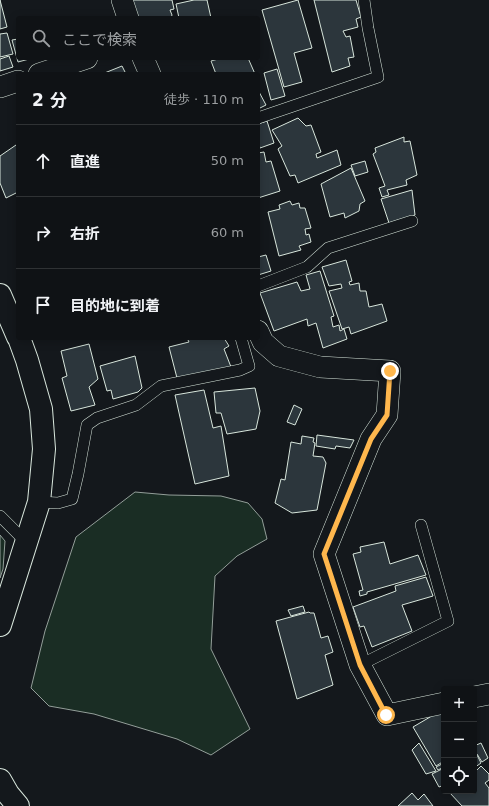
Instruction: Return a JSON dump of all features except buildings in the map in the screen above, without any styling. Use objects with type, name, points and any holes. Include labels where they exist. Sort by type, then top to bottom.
[{"type":"highway","points":[[0,294],[16,332]]},
{"type":"highway","points":[[0,625],[39,502],[44,449],[42,409],[19,340]]},
{"type":"highway","points":[[0,780],[8,794],[18,806]]},
{"type":"street","points":[[122,0],[127,16]]},
{"type":"street","points":[[45,72],[82,60]]},
{"type":"street","points":[[144,60],[149,72]]},
{"type":"street","points":[[0,87],[16,82]]},
{"type":"street","points":[[260,336],[262,342],[279,356],[320,367],[390,371],[387,415],[371,439],[324,554],[360,665],[386,715],[441,704]]},
{"type":"street","points":[[477,696],[489,694]]},
{"type":"lane","points":[[260,117],[378,77],[364,0]]},
{"type":"lane","points":[[260,285],[307,267],[328,248],[412,221]]},
{"type":"lane","points":[[39,502],[58,503],[72,499],[87,425],[98,418],[136,405],[161,386],[240,370],[249,366],[242,340]]},
{"type":"lane","points":[[0,516],[27,543]]},
{"type":"lane","points":[[360,665],[448,621],[421,525]]},
{"type":"green space","points":[[135,492],[169,495],[221,496],[248,503],[262,519],[267,539],[237,556],[215,576],[211,649],[250,729],[211,755],[177,739],[94,714],[49,706],[31,688],[45,631],[76,537]]},
{"type":"green space","points":[[0,535],[5,541],[3,569],[0,578]]},
{"type":"route","points":[[386,715],[360,665],[324,554],[371,439],[387,415],[390,371]]}]
